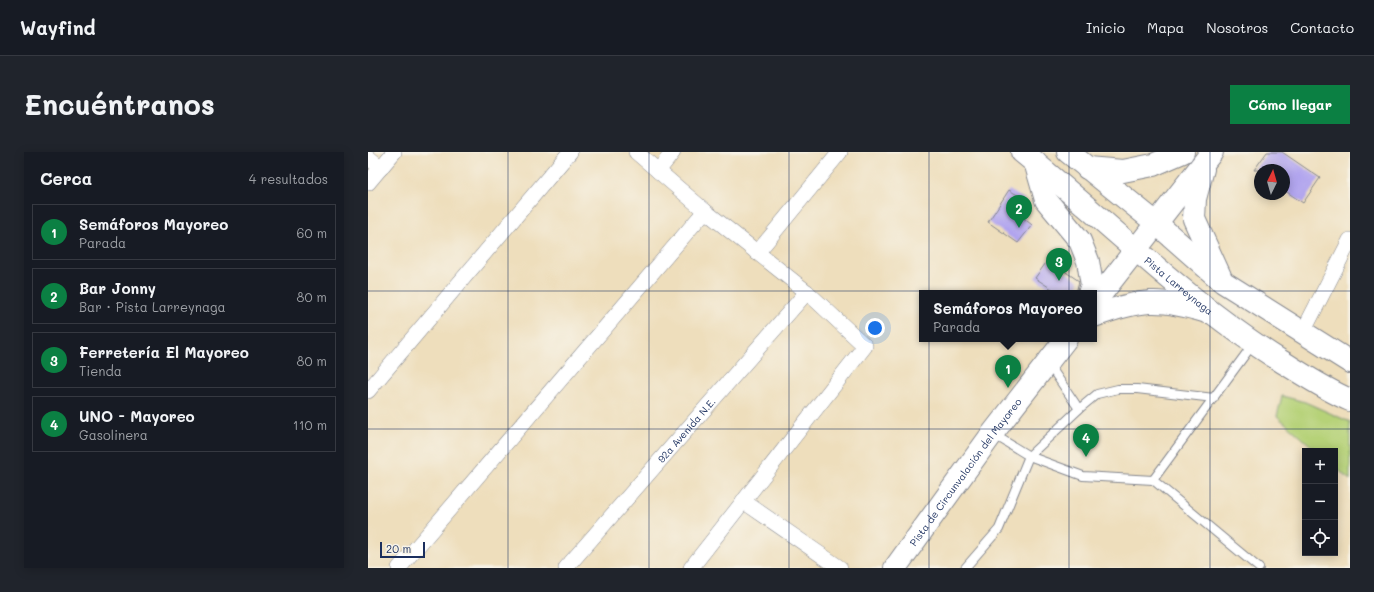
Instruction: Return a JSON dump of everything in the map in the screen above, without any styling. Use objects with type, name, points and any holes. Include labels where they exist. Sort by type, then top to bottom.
[{"type":"main road","points":[[1068,152],[1156,223],[1223,282],[1302,334],[1350,362]]},
{"type":"main road","points":[[1087,168],[1123,171],[1153,165],[1183,152]]},
{"type":"main road","points":[[1097,299],[1209,156]]},
{"type":"main road","points":[[1209,156],[1197,189],[1193,208],[1194,219],[1223,282]]},
{"type":"main road","points":[[1029,157],[1046,200],[1080,241],[1088,261],[1092,285],[1090,290]]},
{"type":"main road","name":"Pista Larreynaga","points":[[1029,157],[1136,250],[1215,315],[1254,344],[1323,387],[1350,400]]},
{"type":"main road","points":[[1097,315],[1139,302],[1157,301],[1176,304],[1215,315]]},
{"type":"main road","name":"Pista de Circunvalación del Mayoreo","points":[[895,568],[992,434],[1064,342]]},
{"type":"street","points":[[368,183],[394,152]]},
{"type":"street","points":[[368,391],[570,152]]},
{"type":"street","points":[[636,152],[705,211],[807,292],[865,346],[691,568]]},
{"type":"street","points":[[658,171],[673,152]]},
{"type":"street","points":[[757,253],[840,152]]},
{"type":"street","points":[[368,157],[381,168]]},
{"type":"street","points":[[399,568],[705,211]]},
{"type":"street","points":[[1302,334],[1350,240]]},
{"type":"street","name":"92a Avenida N.E.","points":[[566,568],[807,292]]},
{"type":"street","points":[[744,501],[840,568]]},
{"type":"lane","points":[[1153,480],[1254,344]]},
{"type":"lane","points":[[1048,363],[1079,409]]},
{"type":"lane","points":[[965,568],[999,529],[1029,456],[1097,394],[1118,389],[1137,388],[1214,398]]},
{"type":"lane","points":[[992,434],[1029,456],[1083,476],[1153,480],[1259,568]]},
{"type":"green space","points":[[1282,396],[1305,402],[1350,422],[1350,480],[1338,470],[1338,448],[1314,448],[1277,416]]},
{"type":"building","points":[[1267,152],[1282,152],[1320,178],[1303,203],[1290,194],[1290,164],[1258,164]]},
{"type":"building","points":[[1009,190],[1024,199],[1016,212],[1032,225],[1018,243],[988,222]]},
{"type":"building","points":[[1048,260],[1079,281],[1077,290],[1053,290],[1035,278]]},
{"type":"place","name":"Bar Jonny","points":[[1019,228]]},
{"type":"place","name":"Ferretería El Mayoreo","points":[[1059,281]]},
{"type":"place","name":"Semáforos Mayoreo","points":[[1008,388]]},
{"type":"place","name":"UNO - Mayoreo","points":[[1086,457]]}]
